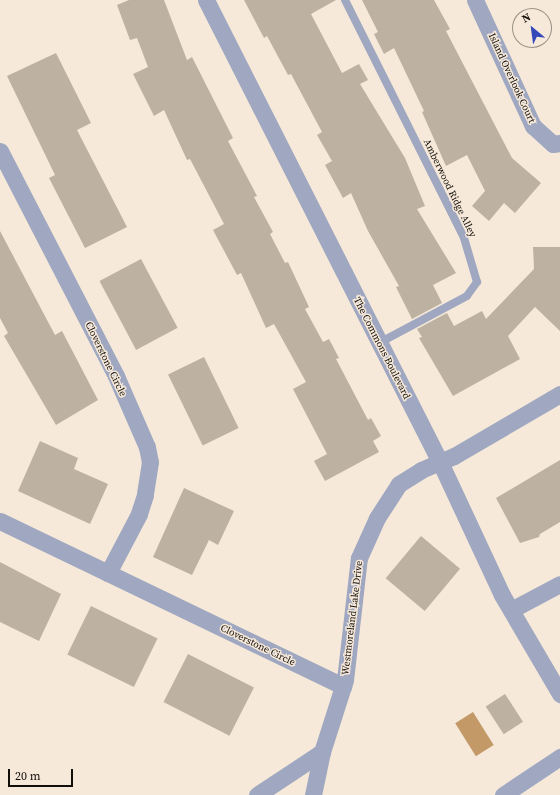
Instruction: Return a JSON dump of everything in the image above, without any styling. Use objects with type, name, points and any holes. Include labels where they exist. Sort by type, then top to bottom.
[{"type":"street","name":"The Commons Boulevard","points":[[206,0],[440,462],[511,610],[560,694]]},
{"type":"street","name":"Island Overlook Court","points":[[475,0],[533,126],[553,144],[560,144]]},
{"type":"street","name":"Cloverstone Circle","points":[[0,151],[116,376],[147,447],[150,462],[145,495],[139,514],[108,573]]},
{"type":"street","name":"Westmoreland Lake Drive","points":[[312,795],[322,752],[343,686],[359,558],[377,518],[399,484],[421,470],[440,462],[560,394]]},
{"type":"street","name":"Cloverstone Circle","points":[[0,522],[343,686]]},
{"type":"street","points":[[511,610],[560,584]]},
{"type":"street","points":[[257,795],[322,752]]},
{"type":"street","points":[[503,795],[560,757]]},
{"type":"lane","name":"Amberwood Ridge Alley","points":[[345,0],[464,238],[477,282],[467,296],[379,343]]},
{"type":"shaded area","points":[[473,712],[494,745],[476,756],[455,723]]},
{"type":"building","points":[[129,0],[164,0],[187,60],[192,57],[233,138],[228,141],[257,196],[254,197],[273,232],[270,234],[285,263],[288,262],[309,307],[305,309],[323,342],[329,339],[339,358],[336,359],[368,420],[371,418],[381,436],[373,441],[379,452],[325,481],[314,461],[327,454],[293,389],[306,382],[274,324],[266,328],[241,273],[237,275],[213,230],[224,224],[190,159],[187,160],[164,110],[154,116],[133,74],[148,67],[137,38],[130,40],[117,5]]},
{"type":"building","points":[[244,0],[336,0],[311,14],[342,73],[359,64],[368,80],[360,84],[405,158],[425,206],[417,209],[456,273],[433,285],[442,303],[412,319],[396,287],[399,286],[368,231],[351,193],[343,198],[325,165],[332,161],[317,135],[322,132],[291,74],[288,75],[267,36],[264,38]]},
{"type":"building","points":[[362,0],[434,0],[450,29],[446,31],[512,158],[541,183],[515,213],[504,203],[489,221],[472,206],[485,191],[467,155],[446,166],[422,112],[424,111],[394,48],[384,54],[374,34],[378,32]]},
{"type":"building","points":[[56,53],[91,123],[77,130],[127,227],[85,248],[49,178],[55,175],[7,76]]},
{"type":"building","points":[[0,231],[55,335],[62,331],[98,400],[56,425],[4,336],[8,333],[0,318]]},
{"type":"building","points":[[533,247],[560,247],[560,331],[535,307],[508,336],[520,359],[453,396],[419,338],[422,337],[417,329],[447,313],[454,326],[482,311],[486,319],[534,269]]},
{"type":"building","points":[[141,259],[178,328],[136,350],[100,281]]},
{"type":"building","points":[[204,357],[239,428],[203,446],[168,375]]},
{"type":"building","points":[[40,441],[78,458],[74,469],[108,484],[90,524],[18,491]]},
{"type":"building","points":[[560,460],[560,522],[540,534],[539,537],[520,543],[496,498]]},
{"type":"building","points":[[184,488],[234,511],[218,545],[209,540],[192,575],[153,557]]},
{"type":"building","points":[[421,536],[460,569],[425,611],[386,578]]},
{"type":"building","points":[[0,562],[61,594],[39,641],[0,622]]},
{"type":"building","points":[[91,606],[158,638],[134,687],[67,655]]},
{"type":"building","points":[[188,654],[254,688],[229,736],[163,702]]},
{"type":"building","points":[[505,694],[523,722],[504,734],[486,707]]}]
